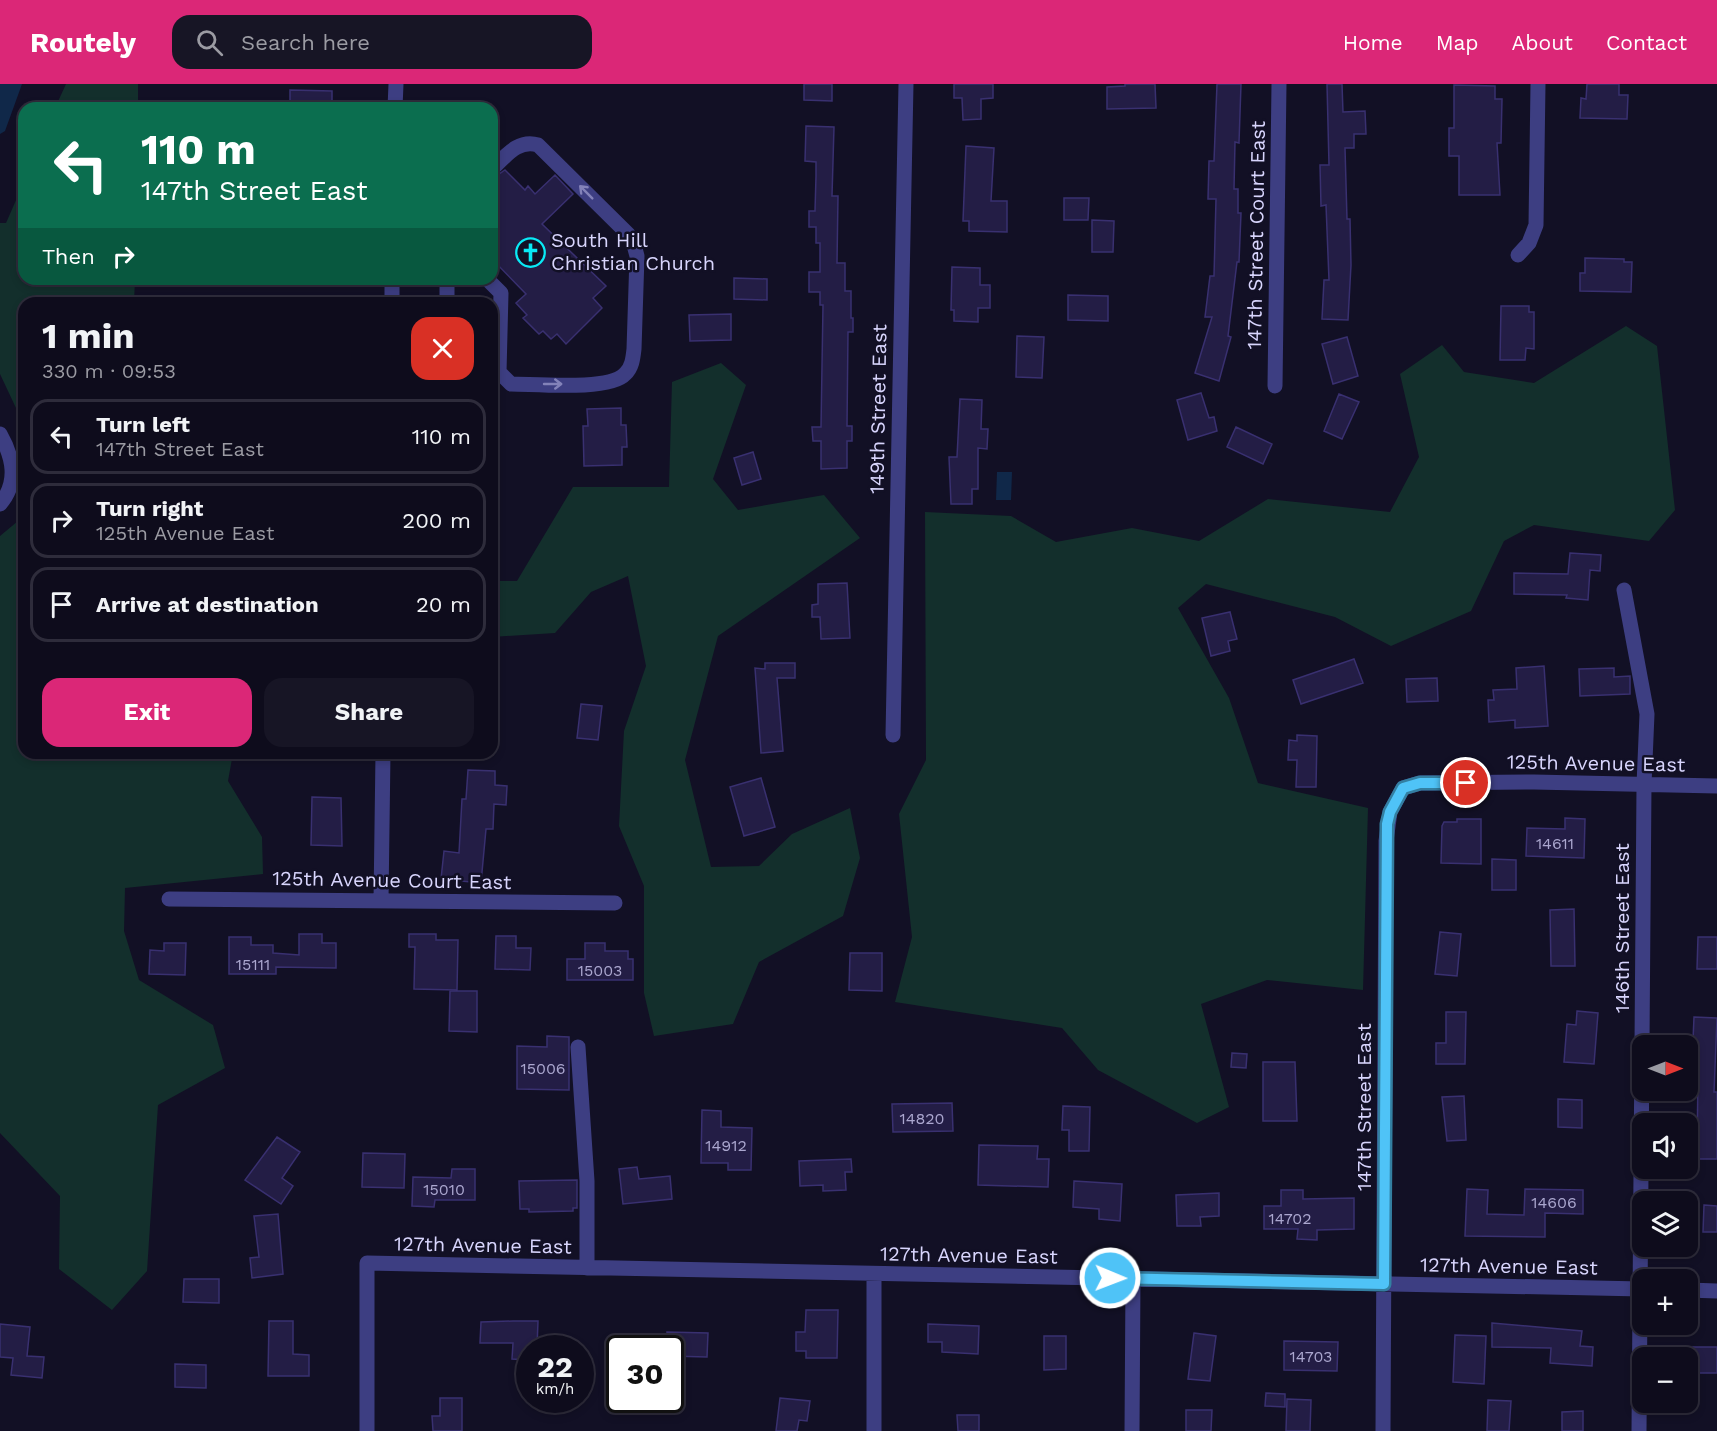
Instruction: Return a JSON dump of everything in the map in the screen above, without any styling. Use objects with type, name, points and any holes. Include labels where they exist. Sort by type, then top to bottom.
[{"type":"street","points":[[395,102],[396,84]]},
{"type":"street","name":"149th Street East","points":[[893,735],[906,84]]},
{"type":"street","name":"147th Street Court East","points":[[1275,386],[1279,84]]},
{"type":"street","points":[[1518,255],[1528,243],[1536,225],[1538,84]]},
{"type":"street","points":[[498,163],[515,147],[528,142],[538,145],[628,234],[637,256],[634,349],[632,363],[626,374],[606,383],[511,384],[498,374]]},
{"type":"street","points":[[493,285],[501,293],[498,340]]},
{"type":"street","points":[[0,434],[12,466],[10,488],[0,504]]},
{"type":"street","name":"146th Street East","points":[[1624,590],[1647,714],[1644,785],[1641,1269]]},
{"type":"street","points":[[381,901],[383,759]]},
{"type":"street","name":"125th Avenue East","points":[[1403,788],[1420,783],[1717,786]]},
{"type":"street","name":"147th Street East","points":[[1383,1431],[1386,841],[1390,812],[1403,788]]},
{"type":"street","name":"125th Avenue Court East","points":[[169,899],[615,903]]},
{"type":"street","points":[[578,1047],[588,1181],[587,1268]]},
{"type":"street","name":"127th Avenue East","points":[[367,1431],[367,1263],[1632,1289]]},
{"type":"street","points":[[874,1274],[874,1431]]},
{"type":"street","points":[[1132,1431],[1133,1279]]},
{"type":"street","points":[[1698,1290],[1717,1291]]},
{"type":"street","name":"146th Street East","points":[[1639,1431],[1640,1335]]},
{"type":"green space","points":[[66,84],[138,84],[138,102],[58,102]]},
{"type":"green space","points":[[18,196],[18,285],[135,285],[134,297],[18,297],[18,412],[0,374],[0,223],[6,223]]},
{"type":"green space","points":[[1626,326],[1657,346],[1675,510],[1649,541],[1534,525],[1504,541],[1471,611],[1391,646],[1335,617],[1206,584],[1178,608],[1229,698],[1258,783],[1368,808],[1363,990],[1267,980],[1201,1004],[1229,1107],[1197,1123],[1098,1070],[1062,1028],[895,1002],[912,937],[899,814],[926,760],[925,512],[1011,516],[1056,542],[1132,528],[1199,541],[1268,499],[1390,512],[1419,457],[1400,374],[1442,345],[1464,372],[1534,383]]},
{"type":"green space","points":[[721,363],[746,385],[713,479],[738,510],[824,495],[860,538],[718,636],[685,760],[711,867],[759,866],[792,834],[850,808],[860,858],[843,916],[759,962],[733,1024],[654,1036],[644,993],[644,886],[619,826],[624,731],[646,666],[628,576],[591,592],[555,633],[498,637],[498,581],[517,581],[573,487],[669,487],[672,382]]},
{"type":"green space","points":[[18,521],[18,759],[232,759],[228,781],[262,837],[263,874],[125,888],[124,931],[139,980],[213,1025],[225,1068],[158,1105],[147,1271],[112,1310],[59,1269],[60,1196],[0,1133],[0,536]]},
{"type":"water","points":[[0,84],[22,84],[5,131],[0,134]]},
{"type":"water","points":[[997,472],[1012,472],[1011,500],[996,500]]},
{"type":"building","points":[[804,84],[832,84],[832,101],[804,100]]},
{"type":"building","points":[[954,84],[993,84],[993,98],[981,99],[981,119],[963,120],[962,98],[954,98]]},
{"type":"building","points":[[1125,84],[1155,84],[1156,108],[1107,109],[1107,87],[1125,86]]},
{"type":"building","points":[[1217,84],[1241,84],[1239,143],[1235,142],[1234,189],[1238,189],[1238,213],[1241,213],[1239,262],[1237,262],[1228,336],[1231,337],[1219,381],[1195,373],[1212,317],[1205,317],[1210,276],[1214,276],[1216,199],[1208,199],[1209,161],[1214,161]]},
{"type":"building","points":[[1327,84],[1342,84],[1343,112],[1365,111],[1366,134],[1354,134],[1354,148],[1345,148],[1351,265],[1348,320],[1322,319],[1324,280],[1329,280],[1326,205],[1321,206],[1320,165],[1329,165]]},
{"type":"building","points":[[1587,84],[1619,84],[1619,95],[1628,95],[1627,119],[1580,118],[1581,98],[1586,99]]},
{"type":"building","points":[[1454,85],[1495,86],[1495,99],[1502,99],[1501,143],[1497,143],[1500,195],[1459,195],[1459,156],[1449,156],[1449,128],[1454,128]]},
{"type":"building","points":[[290,90],[332,91],[332,102],[290,102]]},
{"type":"building","points":[[806,126],[834,127],[832,196],[838,196],[837,263],[845,263],[845,291],[851,291],[851,318],[853,318],[853,332],[848,332],[847,426],[852,426],[852,441],[847,441],[847,468],[821,469],[821,441],[813,441],[812,427],[821,427],[823,305],[820,305],[820,292],[809,292],[809,272],[820,272],[820,243],[816,243],[816,227],[809,227],[809,211],[815,211],[816,162],[805,161]]},
{"type":"building","points":[[966,146],[994,148],[991,201],[1007,201],[1007,232],[969,231],[969,221],[963,221]]},
{"type":"building","name":"South Hill Christian Church","points":[[505,170],[525,190],[528,186],[535,194],[555,175],[573,194],[542,224],[606,286],[593,298],[602,308],[566,344],[557,334],[551,339],[543,331],[539,334],[523,318],[527,315],[516,303],[526,294],[498,265],[498,175]]},
{"type":"building","points":[[1064,198],[1089,198],[1088,220],[1064,220]]},
{"type":"building","points":[[1092,220],[1114,221],[1113,252],[1092,252]]},
{"type":"building","points":[[1585,258],[1624,259],[1624,262],[1632,262],[1631,292],[1580,291],[1580,273],[1585,273]]},
{"type":"building","points":[[952,267],[980,268],[980,285],[990,285],[990,308],[978,308],[978,322],[954,321],[954,310],[951,310]]},
{"type":"building","points":[[734,278],[767,279],[767,300],[734,299]]},
{"type":"building","points":[[1068,295],[1108,296],[1108,321],[1068,320]]},
{"type":"building","points":[[1501,306],[1529,306],[1529,312],[1534,312],[1534,349],[1526,348],[1525,360],[1500,360]]},
{"type":"building","points":[[731,314],[731,340],[690,341],[689,315]]},
{"type":"building","points":[[1017,336],[1044,337],[1042,378],[1016,377]]},
{"type":"building","points":[[1347,337],[1358,376],[1333,384],[1322,344]]},
{"type":"building","points":[[1201,393],[1209,418],[1214,417],[1217,431],[1188,440],[1177,400]]},
{"type":"building","points":[[1339,394],[1359,402],[1342,439],[1324,431]]},
{"type":"building","points":[[960,399],[982,400],[981,429],[988,429],[987,449],[978,448],[978,489],[972,489],[972,504],[951,504],[949,457],[957,457]]},
{"type":"building","points":[[621,408],[621,425],[626,425],[627,447],[622,447],[622,465],[584,466],[583,426],[588,426],[587,409]]},
{"type":"building","points":[[1236,427],[1272,444],[1263,464],[1227,447]]},
{"type":"building","points":[[753,452],[761,479],[742,485],[734,458]]},
{"type":"building","points":[[1570,553],[1601,555],[1600,571],[1590,570],[1588,600],[1566,598],[1567,595],[1514,594],[1514,573],[1568,574]]},
{"type":"building","points":[[847,583],[850,638],[821,639],[820,617],[812,617],[812,605],[818,604],[818,584]]},
{"type":"building","points":[[1230,612],[1237,639],[1228,641],[1230,651],[1211,656],[1202,618]]},
{"type":"building","points":[[1354,659],[1363,683],[1301,704],[1293,680]]},
{"type":"building","points":[[765,663],[795,663],[795,678],[777,678],[783,751],[761,753],[755,668],[765,669]]},
{"type":"building","points":[[1544,666],[1548,726],[1515,728],[1515,720],[1489,722],[1488,700],[1494,700],[1493,690],[1517,689],[1516,668]]},
{"type":"building","points":[[1614,668],[1614,677],[1630,676],[1630,694],[1580,696],[1579,669]]},
{"type":"building","points":[[1437,678],[1438,701],[1407,702],[1406,679]]},
{"type":"building","points":[[581,704],[602,706],[598,740],[577,738]]},
{"type":"building","points":[[1297,735],[1317,736],[1316,787],[1296,787],[1297,760],[1288,760],[1289,740],[1297,741]]},
{"type":"building","points":[[468,770],[495,771],[495,785],[507,786],[506,805],[494,804],[493,829],[486,829],[481,883],[441,879],[444,851],[459,853],[462,799],[466,799]]},
{"type":"building","points":[[761,778],[775,827],[744,836],[730,787]]},
{"type":"building","points":[[312,797],[341,798],[342,846],[311,845]]},
{"type":"building","points":[[1565,818],[1585,819],[1584,858],[1526,856],[1527,828],[1565,829]]},
{"type":"building","points":[[1457,819],[1481,819],[1481,864],[1441,863],[1442,826],[1444,822],[1457,822]]},
{"type":"building","points":[[1492,859],[1516,860],[1516,890],[1492,890]]},
{"type":"building","points":[[1574,909],[1575,966],[1551,966],[1550,910]]},
{"type":"building","points":[[1440,932],[1461,934],[1457,976],[1435,974]]},
{"type":"building","points":[[299,934],[322,934],[322,943],[336,943],[336,968],[276,967],[276,974],[229,974],[229,937],[251,937],[251,945],[273,945],[273,953],[299,955]]},
{"type":"building","points":[[409,934],[436,934],[436,940],[458,940],[457,990],[414,989],[415,947],[409,947]]},
{"type":"building","points":[[496,936],[516,936],[516,948],[531,948],[530,970],[495,969]]},
{"type":"building","points":[[1698,937],[1717,937],[1717,969],[1697,969]]},
{"type":"building","points":[[164,943],[186,943],[185,975],[149,974],[150,950],[164,951]]},
{"type":"building","points":[[585,943],[605,943],[605,951],[628,951],[628,959],[633,959],[633,980],[567,980],[567,959],[585,959]]},
{"type":"building","points":[[850,953],[882,953],[882,991],[849,990]]},
{"type":"building","points":[[450,991],[477,991],[477,1032],[449,1031]]},
{"type":"building","points":[[1577,1011],[1598,1013],[1594,1064],[1564,1062],[1567,1024],[1576,1025]]},
{"type":"building","points":[[1446,1012],[1466,1012],[1465,1064],[1436,1064],[1436,1043],[1446,1043]]},
{"type":"building","points":[[1694,1017],[1717,1018],[1714,1092],[1717,1092],[1717,1159],[1698,1159],[1698,1035],[1693,1035]]},
{"type":"building","points":[[547,1036],[569,1037],[569,1090],[517,1089],[517,1046],[547,1047]]},
{"type":"building","points":[[1232,1053],[1247,1054],[1246,1068],[1231,1067]]},
{"type":"building","points":[[1263,1062],[1295,1062],[1297,1121],[1263,1121]]},
{"type":"building","points":[[1464,1096],[1466,1140],[1447,1141],[1442,1097]]},
{"type":"building","points":[[1558,1099],[1582,1100],[1582,1128],[1558,1127]]},
{"type":"building","points":[[952,1103],[953,1131],[893,1132],[892,1104]]},
{"type":"building","points":[[1063,1106],[1090,1107],[1089,1151],[1069,1151],[1069,1130],[1062,1130]]},
{"type":"building","points":[[702,1110],[721,1111],[721,1127],[752,1128],[751,1170],[728,1170],[728,1163],[701,1163]]},
{"type":"building","points":[[277,1137],[300,1152],[282,1178],[293,1186],[281,1204],[245,1180]]},
{"type":"building","points":[[979,1145],[1038,1146],[1037,1159],[1049,1159],[1048,1187],[978,1185]]},
{"type":"building","points":[[363,1153],[405,1154],[404,1188],[362,1187]]},
{"type":"building","points":[[851,1159],[852,1172],[845,1172],[846,1190],[823,1191],[823,1185],[800,1186],[799,1161]]},
{"type":"building","points":[[637,1167],[639,1179],[670,1176],[672,1199],[623,1204],[619,1169]]},
{"type":"building","points":[[452,1169],[475,1169],[475,1200],[435,1200],[434,1207],[412,1206],[413,1177],[451,1178]]},
{"type":"building","points":[[577,1180],[577,1208],[573,1208],[573,1211],[529,1212],[529,1209],[520,1209],[519,1181]]},
{"type":"building","points":[[1074,1181],[1122,1184],[1120,1221],[1099,1219],[1099,1209],[1073,1207]]},
{"type":"building","points":[[1467,1189],[1488,1190],[1487,1214],[1524,1215],[1525,1189],[1583,1190],[1583,1214],[1545,1213],[1545,1237],[1465,1236]]},
{"type":"building","points":[[1281,1190],[1303,1190],[1303,1199],[1354,1198],[1354,1229],[1317,1230],[1317,1240],[1297,1239],[1298,1229],[1264,1229],[1264,1206],[1281,1206]]},
{"type":"building","points":[[1219,1193],[1219,1216],[1200,1217],[1201,1226],[1177,1226],[1176,1195]]},
{"type":"building","points":[[1704,1205],[1717,1206],[1717,1232],[1703,1232]]},
{"type":"building","points":[[278,1214],[283,1274],[252,1278],[250,1258],[259,1257],[254,1216]]},
{"type":"building","points":[[184,1279],[219,1279],[219,1303],[183,1302]]},
{"type":"building","points":[[806,1310],[838,1310],[837,1358],[806,1358],[806,1351],[796,1351],[796,1332],[805,1332]]},
{"type":"building","points":[[269,1321],[293,1321],[293,1354],[309,1355],[309,1376],[268,1376]]},
{"type":"building","points":[[538,1321],[537,1335],[516,1335],[516,1359],[512,1359],[513,1343],[480,1343],[481,1322]]},
{"type":"building","points":[[1492,1323],[1582,1331],[1580,1346],[1593,1347],[1592,1366],[1550,1363],[1551,1348],[1492,1347]]},
{"type":"building","points":[[0,1324],[30,1327],[27,1356],[44,1357],[42,1378],[11,1375],[13,1358],[0,1357]]},
{"type":"building","points":[[928,1324],[979,1326],[978,1354],[942,1352],[942,1342],[928,1342]]},
{"type":"building","points":[[667,1332],[708,1333],[707,1357],[684,1356],[684,1335],[667,1335]]},
{"type":"building","points":[[1194,1333],[1216,1336],[1210,1381],[1188,1379]]},
{"type":"building","points":[[1455,1335],[1486,1336],[1484,1384],[1453,1382]]},
{"type":"building","points":[[1044,1336],[1066,1336],[1066,1369],[1044,1370]]},
{"type":"building","points":[[1284,1341],[1338,1342],[1337,1371],[1284,1370]]},
{"type":"building","points":[[1698,1347],[1717,1347],[1717,1373],[1698,1373]]},
{"type":"building","points":[[175,1364],[206,1365],[206,1388],[175,1387]]},
{"type":"building","points":[[1266,1393],[1285,1394],[1285,1407],[1265,1406]]},
{"type":"building","points":[[440,1398],[462,1398],[462,1431],[433,1431],[432,1416],[440,1416]]},
{"type":"building","points":[[780,1398],[810,1401],[807,1421],[799,1420],[797,1431],[776,1431]]},
{"type":"building","points":[[1287,1399],[1311,1400],[1310,1431],[1286,1431]]},
{"type":"building","points":[[1488,1400],[1511,1401],[1509,1431],[1487,1431]]},
{"type":"building","points":[[1186,1410],[1212,1410],[1211,1431],[1186,1431]]},
{"type":"building","points":[[1583,1411],[1583,1431],[1562,1431],[1562,1412]]},
{"type":"building","points":[[957,1415],[979,1415],[979,1431],[958,1431]]},
{"type":"place","name":"South Hill Christian Church","points":[[530,252]]},
{"type":"route","points":[[1110,1278],[1384,1284],[1387,824],[1390,812],[1403,788],[1420,783],[1466,783]]}]
